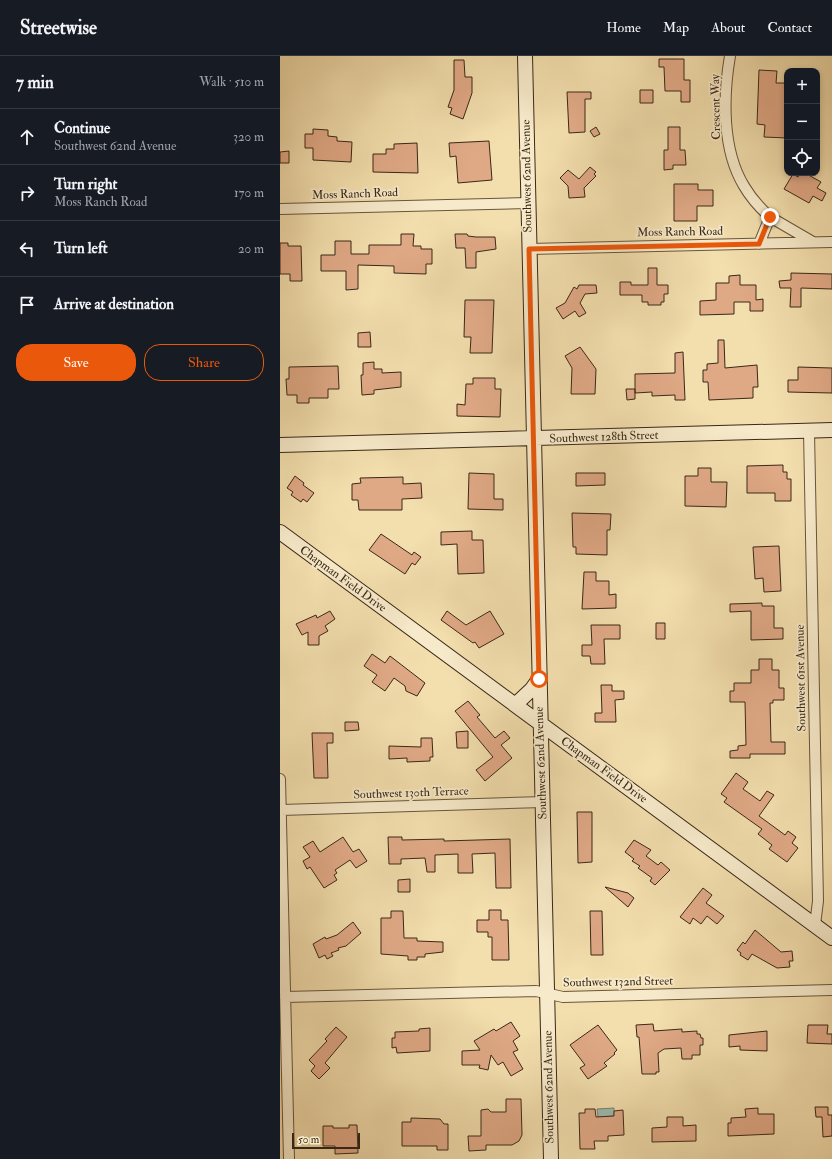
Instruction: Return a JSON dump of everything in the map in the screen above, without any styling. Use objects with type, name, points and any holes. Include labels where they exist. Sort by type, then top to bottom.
[{"type":"street","name":"Southwest 62nd Avenue","points":[[525,56],[551,1159]]},
{"type":"street","name":"Crescent Way","points":[[730,56],[727,117],[734,162],[744,186],[770,217]]},
{"type":"street","name":"Moss Ranch Road","points":[[280,209],[528,203]]},
{"type":"street","points":[[759,244],[770,217],[815,242]]},
{"type":"street","name":"Moss Ranch Road","points":[[529,249],[832,242]]},
{"type":"street","name":"Southwest 128th Street","points":[[280,445],[832,430]]},
{"type":"street","name":"Southwest 61st Avenue","points":[[809,431],[818,901],[815,925]]},
{"type":"street","name":"Chapman Field Drive","points":[[280,532],[832,938]]},
{"type":"street","points":[[515,704],[527,694],[539,679]]},
{"type":"street","points":[[280,779],[282,985],[285,998],[289,1159]]},
{"type":"street","name":"Southwest 130th Terrace","points":[[281,810],[542,802]]},
{"type":"street","name":"Southwest 132nd Street","points":[[285,998],[536,991],[563,998],[832,990]]},
{"type":"water","points":[[614,1108],[614,1116],[598,1117],[597,1109]]},
{"type":"building","points":[[659,59],[684,59],[684,80],[690,80],[690,102],[681,102],[681,91],[665,91],[664,67],[659,67]]},
{"type":"building","points":[[454,60],[464,60],[465,77],[472,77],[472,93],[463,119],[450,114],[452,108],[448,107],[454,90]]},
{"type":"building","points":[[759,70],[777,71],[776,83],[784,83],[784,138],[764,137],[765,125],[757,124]]},
{"type":"building","points":[[640,90],[653,90],[653,103],[640,103]]},
{"type":"building","points":[[567,92],[591,92],[591,99],[585,99],[585,132],[569,133]]},
{"type":"building","points":[[596,127],[600,134],[594,137],[590,131]]},
{"type":"building","points":[[668,127],[680,127],[680,150],[685,150],[686,165],[673,165],[673,169],[664,170],[664,150],[668,150]]},
{"type":"building","points":[[313,129],[328,130],[328,136],[337,137],[337,141],[352,142],[351,162],[313,160],[313,148],[305,148],[305,134],[313,134]]},
{"type":"building","points":[[489,141],[492,180],[458,183],[456,156],[450,157],[449,143]]},
{"type":"building","points":[[417,143],[418,173],[373,172],[373,154],[386,154],[386,149],[394,149],[394,144]]},
{"type":"building","points":[[289,151],[289,163],[280,163],[280,152]]},
{"type":"building","points":[[590,167],[596,172],[594,174],[596,176],[584,188],[585,197],[569,198],[568,186],[560,178],[568,170],[579,179]]},
{"type":"building","points":[[792,176],[810,176],[821,182],[817,188],[826,193],[822,201],[813,196],[809,203],[784,189]]},
{"type":"building","points":[[674,184],[698,184],[698,190],[713,190],[713,206],[697,206],[697,221],[674,221]]},
{"type":"building","points":[[401,234],[414,234],[413,246],[421,246],[421,249],[432,249],[432,264],[426,264],[426,274],[394,273],[394,266],[358,265],[358,289],[346,290],[346,271],[321,271],[321,255],[335,255],[335,241],[351,241],[351,254],[369,254],[369,245],[401,245]]},
{"type":"building","points":[[455,234],[467,234],[468,236],[476,237],[495,237],[496,249],[476,252],[476,268],[466,268],[465,248],[456,248]]},
{"type":"building","points":[[280,243],[288,243],[288,246],[301,246],[302,281],[290,281],[290,274],[280,274]]},
{"type":"building","points":[[648,268],[657,268],[657,285],[668,285],[668,294],[664,294],[664,302],[661,302],[661,305],[648,305],[648,302],[642,302],[642,295],[620,295],[620,282],[631,282],[631,285],[648,285]]},
{"type":"building","points":[[791,273],[832,274],[832,289],[801,288],[801,307],[790,307],[791,288],[780,288],[779,281],[791,280]]},
{"type":"building","points":[[740,275],[740,285],[756,285],[756,300],[763,299],[763,311],[750,311],[750,302],[734,302],[734,314],[700,315],[700,301],[716,300],[716,283],[729,283],[729,276]]},
{"type":"building","points":[[579,285],[596,285],[597,293],[585,294],[580,303],[586,313],[579,317],[575,311],[563,319],[556,308],[565,303],[574,287],[577,289]]},
{"type":"building","points":[[465,300],[494,300],[492,353],[470,353],[471,337],[464,337]]},
{"type":"building","points":[[370,332],[371,347],[358,347],[358,333]]},
{"type":"building","points":[[718,340],[724,340],[725,368],[757,365],[758,387],[753,387],[753,398],[709,400],[708,382],[703,382],[703,370],[707,370],[707,364],[718,363]]},
{"type":"building","points":[[580,347],[596,369],[595,394],[571,394],[572,368],[565,356]]},
{"type":"building","points":[[683,352],[685,400],[675,400],[675,395],[652,396],[652,392],[635,393],[635,374],[675,373],[675,353]]},
{"type":"building","points":[[374,362],[374,369],[382,369],[382,373],[401,372],[401,387],[374,390],[374,394],[362,395],[361,375],[363,375],[363,363]]},
{"type":"building","points":[[338,366],[339,389],[328,389],[328,398],[309,398],[309,403],[297,403],[297,395],[287,395],[286,379],[289,379],[289,367]]},
{"type":"building","points":[[798,367],[832,368],[832,393],[788,392],[788,380],[798,380]]},
{"type":"building","points":[[473,378],[495,378],[495,389],[501,389],[500,417],[457,416],[457,404],[465,405],[466,384],[473,384]]},
{"type":"building","points":[[626,389],[635,389],[635,399],[627,400]]},
{"type":"building","points":[[783,465],[783,472],[787,472],[787,479],[791,479],[791,501],[775,501],[775,493],[747,493],[747,466]]},
{"type":"building","points":[[698,468],[711,468],[711,482],[727,482],[726,507],[685,506],[685,476],[698,476]]},
{"type":"building","points":[[469,473],[494,474],[494,499],[503,499],[503,510],[468,509]]},
{"type":"building","points":[[576,473],[605,473],[605,485],[576,486]]},
{"type":"building","points":[[295,476],[304,483],[303,485],[314,493],[307,502],[303,499],[301,502],[291,495],[293,492],[287,488]]},
{"type":"building","points":[[403,477],[403,484],[421,483],[422,498],[402,499],[402,510],[359,510],[358,500],[352,500],[352,484],[361,483],[360,478]]},
{"type":"building","points":[[572,513],[611,514],[610,530],[607,530],[607,555],[576,554],[576,547],[573,547]]},
{"type":"building","points":[[472,531],[472,540],[483,540],[484,573],[458,574],[457,544],[441,545],[441,532]]},
{"type":"building","points":[[381,534],[412,555],[414,552],[421,557],[415,565],[412,563],[405,574],[369,550]]},
{"type":"building","points":[[779,546],[781,591],[764,592],[763,578],[755,579],[753,547]]},
{"type":"building","points":[[584,572],[596,572],[596,581],[609,581],[609,595],[616,594],[616,608],[582,609]]},
{"type":"building","points":[[762,603],[762,606],[774,606],[774,628],[783,628],[783,639],[751,640],[751,611],[730,612],[730,604]]},
{"type":"building","points":[[330,611],[335,619],[325,626],[328,631],[319,636],[319,645],[308,645],[308,632],[302,635],[296,624],[316,615],[317,618]]},
{"type":"building","points":[[447,611],[466,625],[490,611],[504,634],[479,648],[475,642],[473,643],[441,620]]},
{"type":"building","points":[[656,623],[665,623],[665,639],[656,639]]},
{"type":"building","points":[[591,625],[620,625],[620,639],[604,639],[605,664],[591,664],[590,656],[582,656],[582,645],[592,645]]},
{"type":"building","points":[[372,654],[385,663],[390,656],[425,683],[417,696],[406,691],[405,686],[394,678],[385,691],[372,682],[377,675],[364,666]]},
{"type":"building","points":[[759,659],[772,659],[772,670],[779,670],[779,688],[784,688],[784,700],[773,700],[773,703],[770,703],[771,742],[785,742],[785,754],[750,754],[750,758],[730,758],[730,751],[738,750],[738,746],[746,745],[745,702],[730,702],[730,691],[734,691],[734,683],[751,683],[751,670],[759,670]]},
{"type":"building","points":[[601,685],[612,685],[612,691],[624,691],[624,699],[615,700],[616,722],[595,722],[595,713],[602,713]]},
{"type":"building","points":[[468,701],[480,715],[477,717],[495,738],[504,731],[510,738],[501,745],[512,758],[485,781],[476,770],[493,757],[455,711]]},
{"type":"building","points":[[345,722],[358,722],[359,730],[345,731]]},
{"type":"building","points":[[468,731],[468,748],[457,748],[456,732]]},
{"type":"building","points":[[312,733],[333,733],[333,743],[327,743],[328,778],[314,778]]},
{"type":"building","points":[[421,738],[432,738],[433,757],[430,757],[430,761],[407,762],[407,758],[389,759],[389,746],[421,747]]},
{"type":"building","points":[[736,773],[748,782],[743,789],[760,801],[767,791],[774,795],[759,816],[785,835],[788,831],[796,837],[792,843],[798,848],[787,862],[769,849],[772,845],[758,834],[762,829],[724,802],[727,798],[721,794]]},
{"type":"building","points":[[577,812],[592,812],[592,862],[578,863]]},
{"type":"building","points":[[343,837],[353,852],[359,849],[367,861],[356,868],[350,860],[335,870],[337,873],[334,875],[337,880],[324,888],[310,867],[307,869],[303,861],[310,857],[303,847],[313,841],[320,852]]},
{"type":"building","points":[[388,837],[402,837],[402,840],[444,839],[444,841],[510,839],[511,888],[496,888],[495,853],[472,854],[473,873],[458,873],[458,854],[435,855],[435,872],[427,872],[425,858],[401,859],[401,864],[389,864]]},
{"type":"building","points":[[634,840],[651,850],[646,856],[658,865],[661,862],[670,870],[655,885],[650,881],[652,878],[638,868],[640,866],[632,861],[634,859],[625,852]]},
{"type":"building","points":[[410,879],[410,892],[398,892],[398,880]]},
{"type":"building","points":[[605,887],[628,893],[634,898],[628,907]]},
{"type":"building","points":[[703,888],[712,895],[706,903],[724,916],[717,924],[707,916],[701,924],[693,918],[690,924],[680,917]]},
{"type":"building","points":[[489,910],[501,910],[501,920],[508,920],[509,960],[492,960],[492,937],[488,937],[488,932],[477,932],[477,920],[489,920]]},
{"type":"building","points":[[391,911],[403,911],[404,938],[417,938],[417,941],[443,942],[443,952],[425,954],[425,957],[417,957],[417,960],[408,960],[408,956],[381,954],[381,918],[391,918]]},
{"type":"building","points":[[590,911],[602,911],[603,955],[591,955]]},
{"type":"building","points":[[353,922],[361,933],[346,946],[338,948],[339,950],[331,953],[333,956],[327,959],[325,955],[319,958],[313,944],[325,937],[326,939],[337,935]]},
{"type":"building","points":[[755,930],[781,952],[792,951],[793,961],[789,961],[790,967],[777,968],[752,954],[748,960],[740,955],[741,953],[737,950],[743,942],[745,944]]},
{"type":"building","points":[[511,1022],[520,1036],[513,1041],[518,1050],[513,1052],[523,1069],[511,1076],[503,1062],[498,1065],[491,1055],[488,1070],[479,1068],[480,1065],[462,1065],[462,1051],[480,1050],[474,1041],[494,1029],[496,1031]]},
{"type":"building","points":[[653,1024],[654,1031],[682,1029],[682,1032],[697,1031],[697,1034],[700,1034],[701,1038],[703,1038],[703,1045],[700,1045],[700,1055],[692,1055],[692,1059],[682,1059],[681,1048],[664,1049],[658,1053],[659,1072],[656,1072],[656,1074],[642,1074],[639,1037],[637,1037],[636,1025]]},
{"type":"building","points":[[598,1025],[617,1050],[614,1053],[615,1054],[604,1063],[607,1066],[588,1079],[580,1068],[585,1065],[570,1045]]},
{"type":"building","points":[[808,1025],[828,1025],[827,1034],[832,1034],[832,1044],[807,1043]]},
{"type":"building","points":[[336,1027],[347,1037],[325,1063],[330,1068],[319,1079],[311,1071],[315,1066],[309,1060],[327,1041],[325,1039]]},
{"type":"building","points":[[430,1028],[430,1051],[397,1053],[396,1047],[392,1048],[392,1038],[395,1038],[395,1032],[419,1031],[419,1029]]},
{"type":"building","points":[[767,1031],[767,1051],[740,1050],[740,1046],[729,1047],[729,1035]]},
{"type":"building","points":[[506,1099],[521,1099],[522,1135],[519,1141],[512,1145],[486,1145],[486,1150],[469,1151],[468,1136],[481,1136],[481,1110],[488,1109],[491,1112],[506,1112]]},
{"type":"building","points":[[815,1107],[828,1107],[828,1115],[832,1115],[832,1136],[823,1137],[822,1117],[816,1117]]},
{"type":"building","points":[[758,1108],[758,1114],[774,1114],[774,1134],[728,1136],[728,1123],[731,1123],[731,1118],[746,1117],[745,1109]]},
{"type":"building","points":[[585,1109],[595,1109],[596,1117],[614,1116],[614,1111],[623,1110],[624,1135],[608,1136],[608,1141],[594,1141],[595,1149],[580,1149],[579,1113],[585,1113]]},
{"type":"building","points":[[667,1117],[683,1117],[683,1126],[696,1125],[696,1141],[652,1142],[652,1128],[667,1127]]},
{"type":"building","points":[[411,1118],[440,1119],[444,1124],[448,1124],[448,1150],[437,1150],[437,1146],[402,1146],[402,1122],[411,1122]]},
{"type":"building","points":[[349,1125],[357,1125],[358,1153],[335,1154],[335,1146],[323,1146],[323,1126],[333,1126],[333,1128],[349,1128]]},
{"type":"route","points":[[539,679],[529,249],[759,244],[770,217]]}]
